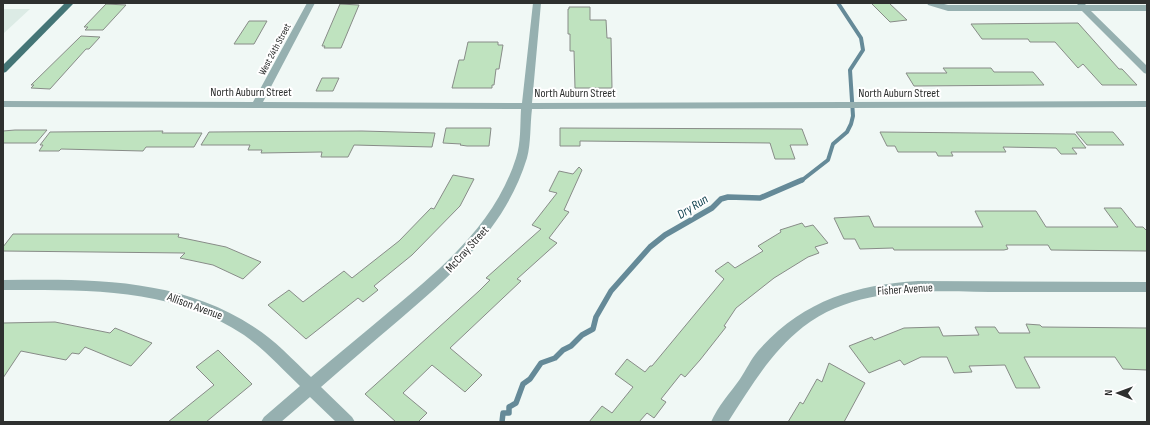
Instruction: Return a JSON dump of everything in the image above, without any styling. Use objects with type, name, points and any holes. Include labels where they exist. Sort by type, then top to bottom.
[{"type":"main road","points":[[3,70],[70,3]]},
{"type":"street","name":"West 24th Street","points":[[257,104],[311,3]]},
{"type":"street","name":"McCray Street","points":[[269,422],[444,274],[488,226],[502,206],[516,175],[522,156],[537,3]]},
{"type":"street","points":[[934,4],[948,8],[1081,5],[1147,8]]},
{"type":"street","points":[[1081,5],[1147,71]]},
{"type":"street","name":"North Auburn Street","points":[[3,104],[527,106],[1147,104]]},
{"type":"street","name":"Allison Avenue","points":[[3,285],[113,286],[157,292],[213,310],[249,331],[347,422]]},
{"type":"street","name":"Fisher Avenue","points":[[719,422],[764,355],[779,338],[820,308],[848,297],[885,288],[918,286],[1147,287]]},
{"type":"shaded area","points":[[3,9],[30,9],[3,34]]},
{"type":"building","points":[[871,3],[889,3],[907,20],[890,22]]},
{"type":"building","points":[[106,4],[126,5],[103,30],[85,30],[88,27],[84,27]]},
{"type":"building","points":[[340,4],[359,5],[341,48],[324,48],[325,46],[322,46]]},
{"type":"building","points":[[569,7],[590,7],[590,20],[606,20],[607,38],[611,38],[612,88],[575,88],[574,51],[570,51],[570,34],[568,34]]},
{"type":"building","points":[[249,21],[267,21],[254,44],[234,44]]},
{"type":"building","points":[[1078,23],[1119,69],[1122,69],[1137,85],[1102,85],[1083,64],[1078,68],[1055,42],[1030,42],[1028,39],[982,39],[971,24]]},
{"type":"building","points":[[81,36],[100,37],[89,49],[86,49],[50,89],[31,88],[34,85],[31,85]]},
{"type":"building","points":[[468,42],[498,42],[498,45],[503,45],[499,69],[496,69],[494,85],[492,85],[492,88],[452,88],[459,60],[464,60]]},
{"type":"building","points":[[943,68],[991,68],[994,72],[1033,72],[1044,85],[914,86],[906,73],[947,73]]},
{"type":"building","points":[[322,78],[339,78],[333,91],[316,91]]},
{"type":"building","points":[[446,128],[491,128],[489,146],[467,146],[460,145],[461,144],[443,143]]},
{"type":"building","points":[[560,128],[802,129],[808,145],[790,145],[795,159],[775,159],[770,143],[580,141],[580,146],[560,146]]},
{"type":"building","points":[[47,130],[36,143],[3,143],[3,131]]},
{"type":"building","points":[[163,131],[162,133],[202,133],[194,147],[146,147],[143,151],[61,149],[59,151],[39,151],[43,145],[40,145],[50,132]]},
{"type":"building","points":[[362,131],[435,133],[432,147],[354,145],[348,157],[321,157],[322,152],[261,153],[262,150],[248,150],[250,145],[201,145],[209,132]]},
{"type":"building","points":[[880,132],[1075,134],[1086,148],[1072,148],[1077,154],[1061,154],[1056,148],[1003,147],[1006,152],[951,152],[953,156],[938,156],[936,152],[898,152],[895,146],[887,146]]},
{"type":"building","points":[[1076,132],[1113,132],[1124,145],[1087,145]]},
{"type":"building","points":[[579,167],[582,170],[564,210],[569,212],[549,238],[557,243],[517,279],[521,281],[450,348],[482,375],[465,392],[432,365],[403,393],[427,413],[418,422],[396,422],[365,394],[479,291],[490,280],[486,278],[541,229],[532,225],[557,193],[549,191],[559,171],[573,174]]},
{"type":"building","points":[[453,175],[474,179],[460,206],[412,255],[374,286],[378,290],[363,302],[358,298],[306,339],[268,305],[289,290],[303,302],[344,271],[352,278],[399,241],[431,208],[434,209]]},
{"type":"building","points":[[1104,208],[1121,208],[1136,227],[1143,227],[1147,231],[1147,251],[1051,250],[1048,245],[1006,245],[1008,249],[1004,250],[894,250],[893,248],[860,249],[855,239],[844,239],[834,218],[869,216],[874,227],[983,227],[975,211],[1036,211],[1046,227],[1118,227]]},
{"type":"building","points":[[802,223],[805,227],[813,225],[828,243],[815,247],[819,253],[808,257],[774,278],[736,308],[724,326],[726,327],[700,360],[685,377],[681,374],[661,399],[666,402],[654,418],[647,413],[639,422],[589,422],[602,406],[612,413],[633,387],[615,374],[627,359],[645,372],[650,366],[652,366],[724,279],[715,271],[728,262],[735,268],[763,251],[758,246],[781,232],[780,230]]},
{"type":"building","points":[[13,234],[179,234],[178,237],[226,247],[261,262],[243,279],[213,265],[180,258],[185,253],[3,251],[3,247]]},
{"type":"building","points":[[55,322],[110,333],[115,328],[152,343],[131,366],[85,347],[79,354],[72,353],[66,360],[21,351],[3,378],[3,323]]},
{"type":"building","points":[[1026,324],[1040,325],[1042,327],[1147,328],[1147,370],[1123,369],[1115,357],[1024,357],[1040,388],[1016,388],[1005,365],[969,366],[972,372],[954,373],[947,357],[921,357],[904,365],[900,360],[869,373],[849,346],[872,337],[874,340],[904,328],[939,327],[943,336],[979,335],[975,327],[995,327],[999,333],[1030,333]]},
{"type":"building","points":[[218,350],[252,384],[206,422],[168,422],[214,385],[196,367]]},
{"type":"building","points":[[829,363],[865,383],[844,422],[788,422],[800,402],[803,404],[817,379],[822,382]]},
{"type":"waterway","name":"Dry Run","points":[[801,181],[828,160],[833,144],[847,132],[853,116],[850,70],[863,50],[861,38],[838,3]]},
{"type":"waterway","name":"Dry Run","points":[[502,422],[503,413],[509,413],[509,407],[516,403],[523,384],[530,379],[541,363],[555,358],[563,350],[571,346],[582,335],[593,329],[596,317],[611,291],[650,247],[665,235],[712,208],[721,199],[728,197],[760,198],[802,180]]}]
